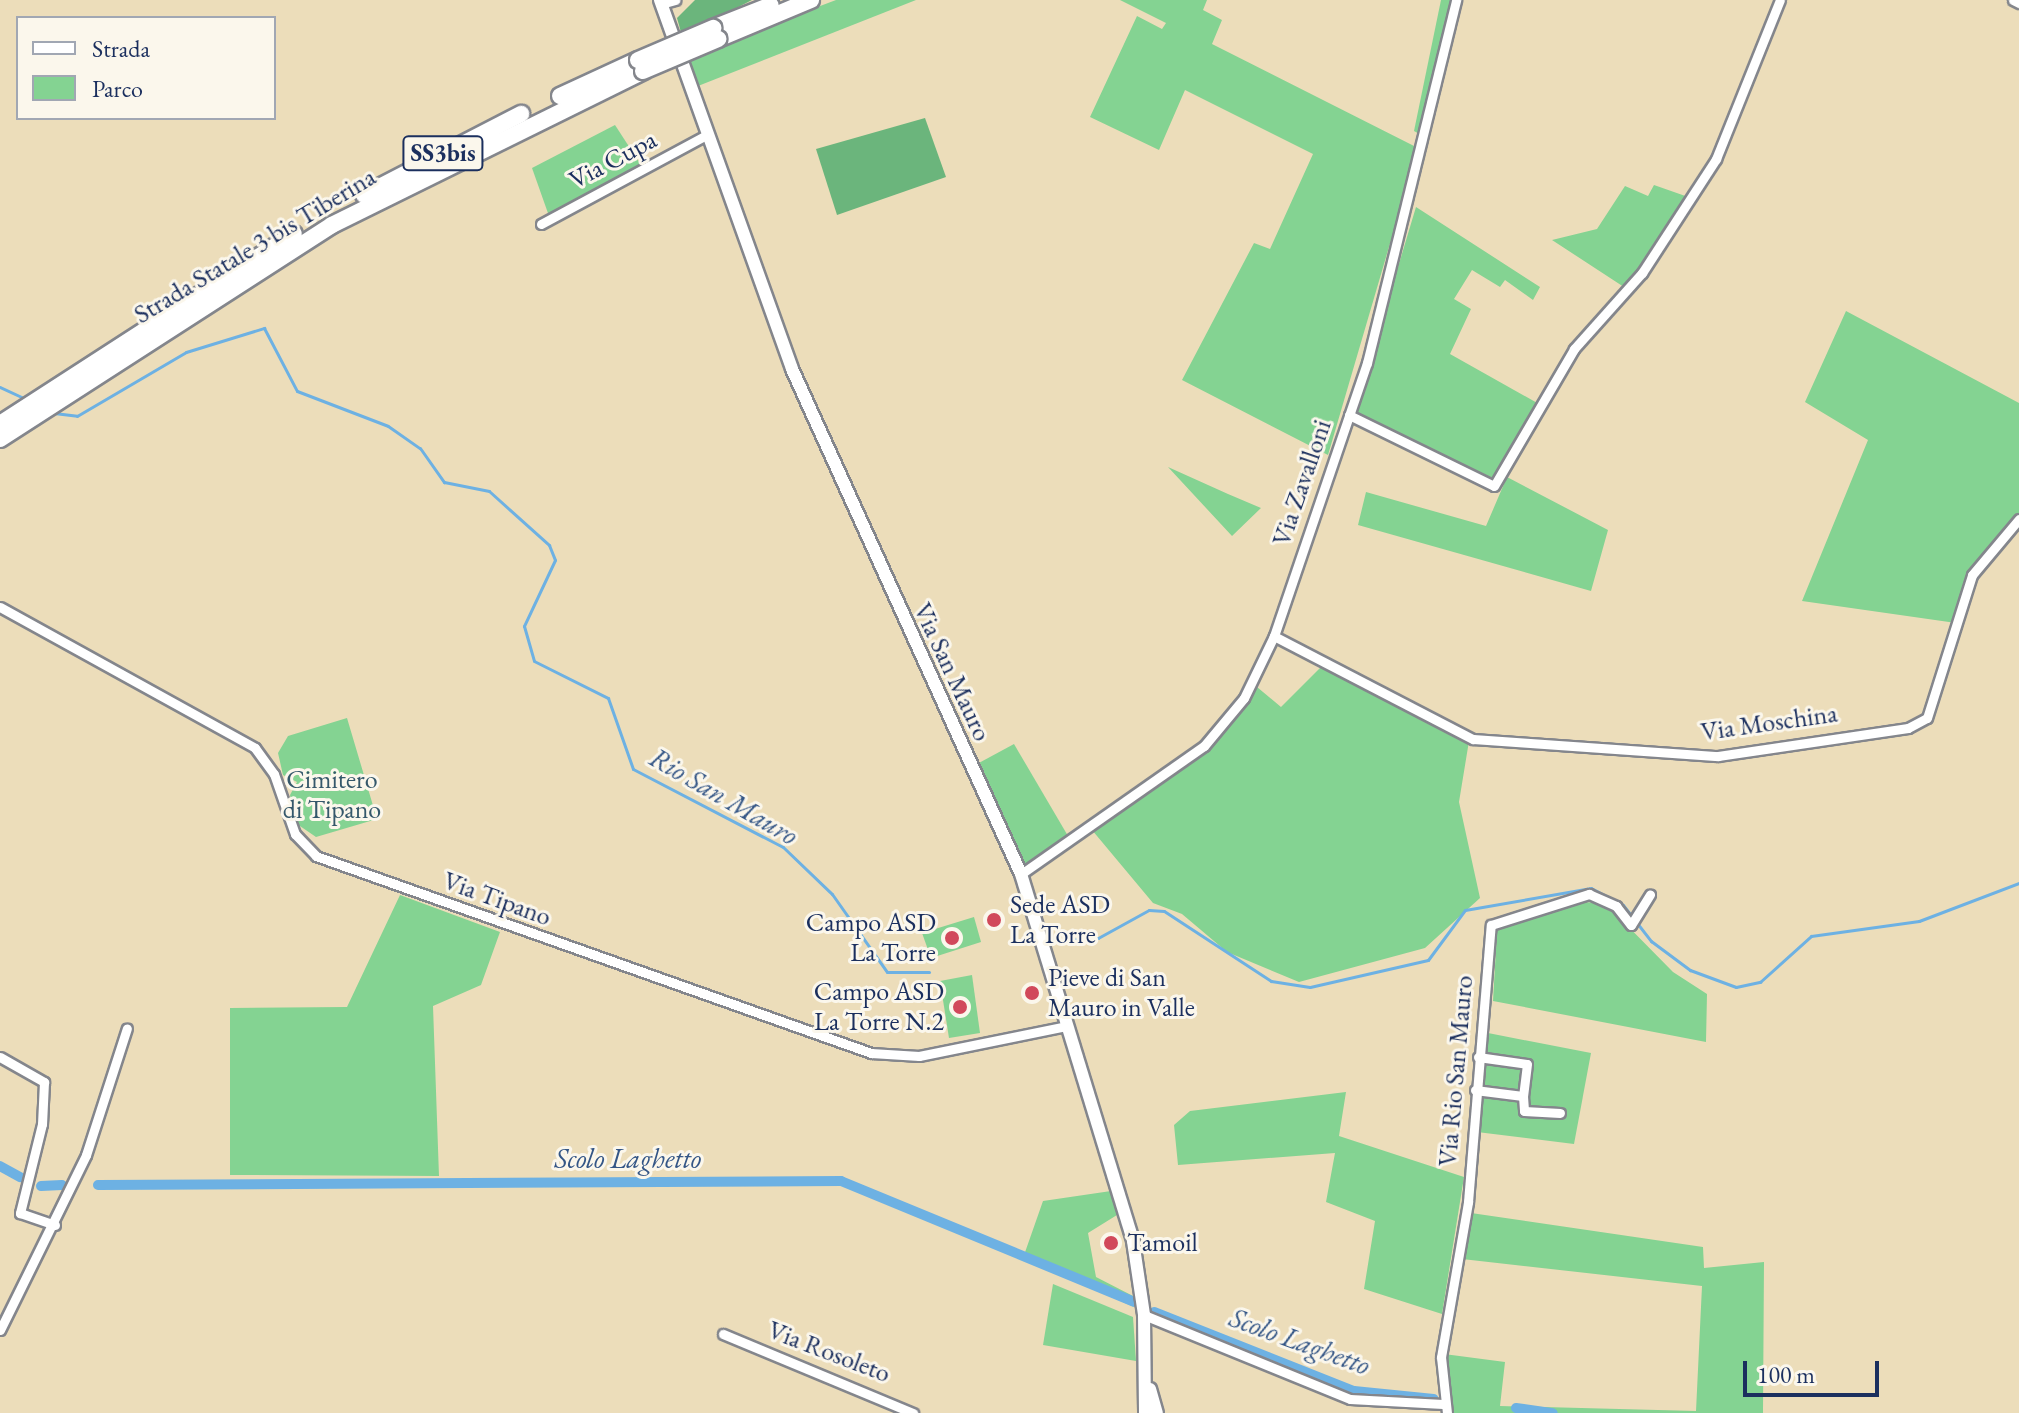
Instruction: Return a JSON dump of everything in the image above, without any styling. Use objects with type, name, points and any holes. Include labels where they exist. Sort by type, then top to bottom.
[{"type":"highway","name":"Strada Statale 3 bis Tiberina","points":[[716,34],[783,0]]},
{"type":"highway","name":"Strada Statale 3 bis Tiberina","points":[[0,439],[22,415],[57,389],[216,287],[431,158],[641,65],[811,0]]},
{"type":"highway","name":"Strada Statale 3 bis Tiberina","points":[[0,424],[22,415]]},
{"type":"main road","name":"Via San Mauro","points":[[661,2],[792,369],[1021,874],[1040,949],[1109,1151],[1144,1315],[1145,1413]]},
{"type":"main road","name":"Via San Mauro","points":[[1147,1379],[1157,1413]]},
{"type":"street","points":[[661,2],[675,0]]},
{"type":"street","name":"Via Zavalloni","points":[[1021,874],[1204,746],[1244,698],[1274,636],[1349,415],[1394,270],[1456,0]]},
{"type":"street","points":[[1349,415],[1494,486],[1574,349],[1642,273],[1716,159],[1780,0]]},
{"type":"street","points":[[2013,0],[2019,3]]},
{"type":"street","name":"Via Cupa","points":[[541,224],[706,135]]},
{"type":"street","name":"Via Moschina","points":[[1274,636],[1473,739],[1718,756],[1908,728],[1927,718],[1972,575],[2019,519]]},
{"type":"street","name":"Via Tipano","points":[[0,607],[255,748],[274,774],[295,834],[316,856],[871,1053],[919,1056],[1066,1026]]},
{"type":"street","name":"Via Rio San Mauro","points":[[1445,1408],[1441,1357],[1468,1202],[1491,925],[1589,894],[1616,906],[1631,925],[1643,916],[1650,895]]},
{"type":"street","points":[[0,1330],[55,1225],[127,1028]]},
{"type":"street","points":[[0,1057],[44,1082],[42,1124],[20,1213],[55,1225]]},
{"type":"street","points":[[1478,1057],[1527,1064],[1524,1111],[1560,1113]]},
{"type":"street","points":[[1475,1090],[1523,1096]]},
{"type":"street","points":[[1144,1315],[1350,1399],[1445,1408]]},
{"type":"street","name":"Via Rosoleto","points":[[723,1334],[913,1413]]},
{"type":"green space","points":[[695,0],[752,0],[682,36],[677,18]]},
{"type":"green space","points":[[836,0],[916,0],[698,86],[686,57]]},
{"type":"green space","points":[[1120,0],[1207,0],[1203,10],[1222,20],[1212,44],[1418,148],[1328,455],[1182,380],[1254,243],[1270,249],[1313,154],[1185,90],[1159,150],[1090,117],[1137,16],[1162,29],[1166,23]]},
{"type":"green space","points":[[1441,0],[1451,0],[1421,135],[1414,131]]},
{"type":"green space","points":[[925,118],[946,177],[837,215],[816,149]]},
{"type":"green space","points":[[615,125],[641,165],[549,216],[532,168]]},
{"type":"green space","points":[[1654,185],[1691,198],[1627,289],[1552,240],[1597,229],[1625,186],[1648,196]]},
{"type":"green space","points":[[1416,207],[1540,287],[1533,300],[1505,280],[1500,287],[1472,270],[1454,299],[1471,309],[1450,354],[1539,404],[1492,485],[1354,414]]},
{"type":"green space","points":[[1846,311],[2019,403],[2019,525],[1975,577],[1956,623],[1802,601],[1868,440],[1805,402]]},
{"type":"green space","points":[[1168,467],[1228,494],[1261,508],[1232,536]]},
{"type":"green space","points":[[1507,477],[1608,530],[1591,591],[1358,525],[1366,492],[1486,526]]},
{"type":"green space","points":[[1323,665],[1469,741],[1459,802],[1480,898],[1425,948],[1299,982],[1227,952],[1182,914],[1153,903],[1092,830],[1200,756],[1257,687],[1281,707]]},
{"type":"green space","name":"Cimitero di Tipano","points":[[347,718],[377,819],[316,837],[297,824],[290,795],[297,782],[283,775],[278,753],[288,736]]},
{"type":"green space","points":[[1014,744],[1068,836],[1022,867],[977,764]]},
{"type":"green space","points":[[400,895],[500,932],[481,985],[433,1006],[439,1176],[230,1175],[230,1008],[347,1007]]},
{"type":"green space","points":[[1574,901],[1606,904],[1673,972],[1707,994],[1706,1042],[1493,1001],[1497,931],[1505,921]]},
{"type":"green space","name":"Campo ASD La Torre","points":[[974,917],[981,942],[931,958],[922,933]]},
{"type":"green space","name":"Campo ASD La Torre N.2","points":[[972,975],[980,1033],[949,1038],[940,981]]},
{"type":"green space","points":[[1488,1033],[1591,1053],[1574,1144],[1477,1132]]},
{"type":"green space","points":[[1346,1092],[1339,1136],[1464,1177],[1442,1314],[1364,1289],[1375,1221],[1326,1202],[1335,1153],[1178,1165],[1174,1125],[1190,1111]]},
{"type":"green space","points":[[1111,1191],[1117,1215],[1088,1233],[1096,1277],[1133,1296],[1134,1307],[1023,1258],[1043,1201]]},
{"type":"green space","points":[[1471,1213],[1703,1247],[1704,1268],[1764,1262],[1763,1413],[1452,1413],[1444,1354],[1505,1362],[1500,1406],[1696,1411],[1702,1286],[1462,1259]]},
{"type":"green space","points":[[1053,1284],[1133,1317],[1136,1361],[1043,1345]]},
{"type":"waterway","name":"Rio San Mauro","points":[[54,413],[77,416],[186,352],[264,328],[297,391],[388,426],[420,448],[444,482],[489,491],[549,545],[555,560],[524,626],[534,661],[608,698],[633,769],[783,847],[832,894],[887,972],[929,972]]},
{"type":"waterway","name":"Rio San Mauro","points":[[0,387],[26,399]]},
{"type":"waterway","name":"Rio San Mauro","points":[[1045,941],[1098,938],[1149,910],[1164,911],[1271,981],[1310,987],[1428,960],[1465,910],[1591,888],[1623,905],[1651,941],[1690,970],[1736,987],[1760,982],[1811,936],[1919,921],[2019,883]]},
{"type":"waterway","name":"Scolo Laghetto","points":[[0,1166],[20,1177]]},
{"type":"waterway","name":"Scolo Laghetto","points":[[98,1185],[841,1181],[1134,1302]]},
{"type":"waterway","name":"Scolo Laghetto","points":[[41,1186],[62,1185]]},
{"type":"waterway","name":"Scolo Laghetto","points":[[1154,1312],[1354,1391],[1434,1399]]},
{"type":"waterway","name":"Scolo Laghetto","points":[[1516,1408],[1553,1413]]},
{"type":"place","name":"Sede ASD La Torre","points":[[994,920]]},
{"type":"place","name":"Campo ASD La Torre","points":[[952,938]]},
{"type":"place","name":"Pieve di San Mauro in Valle","points":[[1032,993]]},
{"type":"place","name":"Campo ASD La Torre N.2","points":[[960,1007]]},
{"type":"place","name":"Tamoil","points":[[1111,1243]]}]
